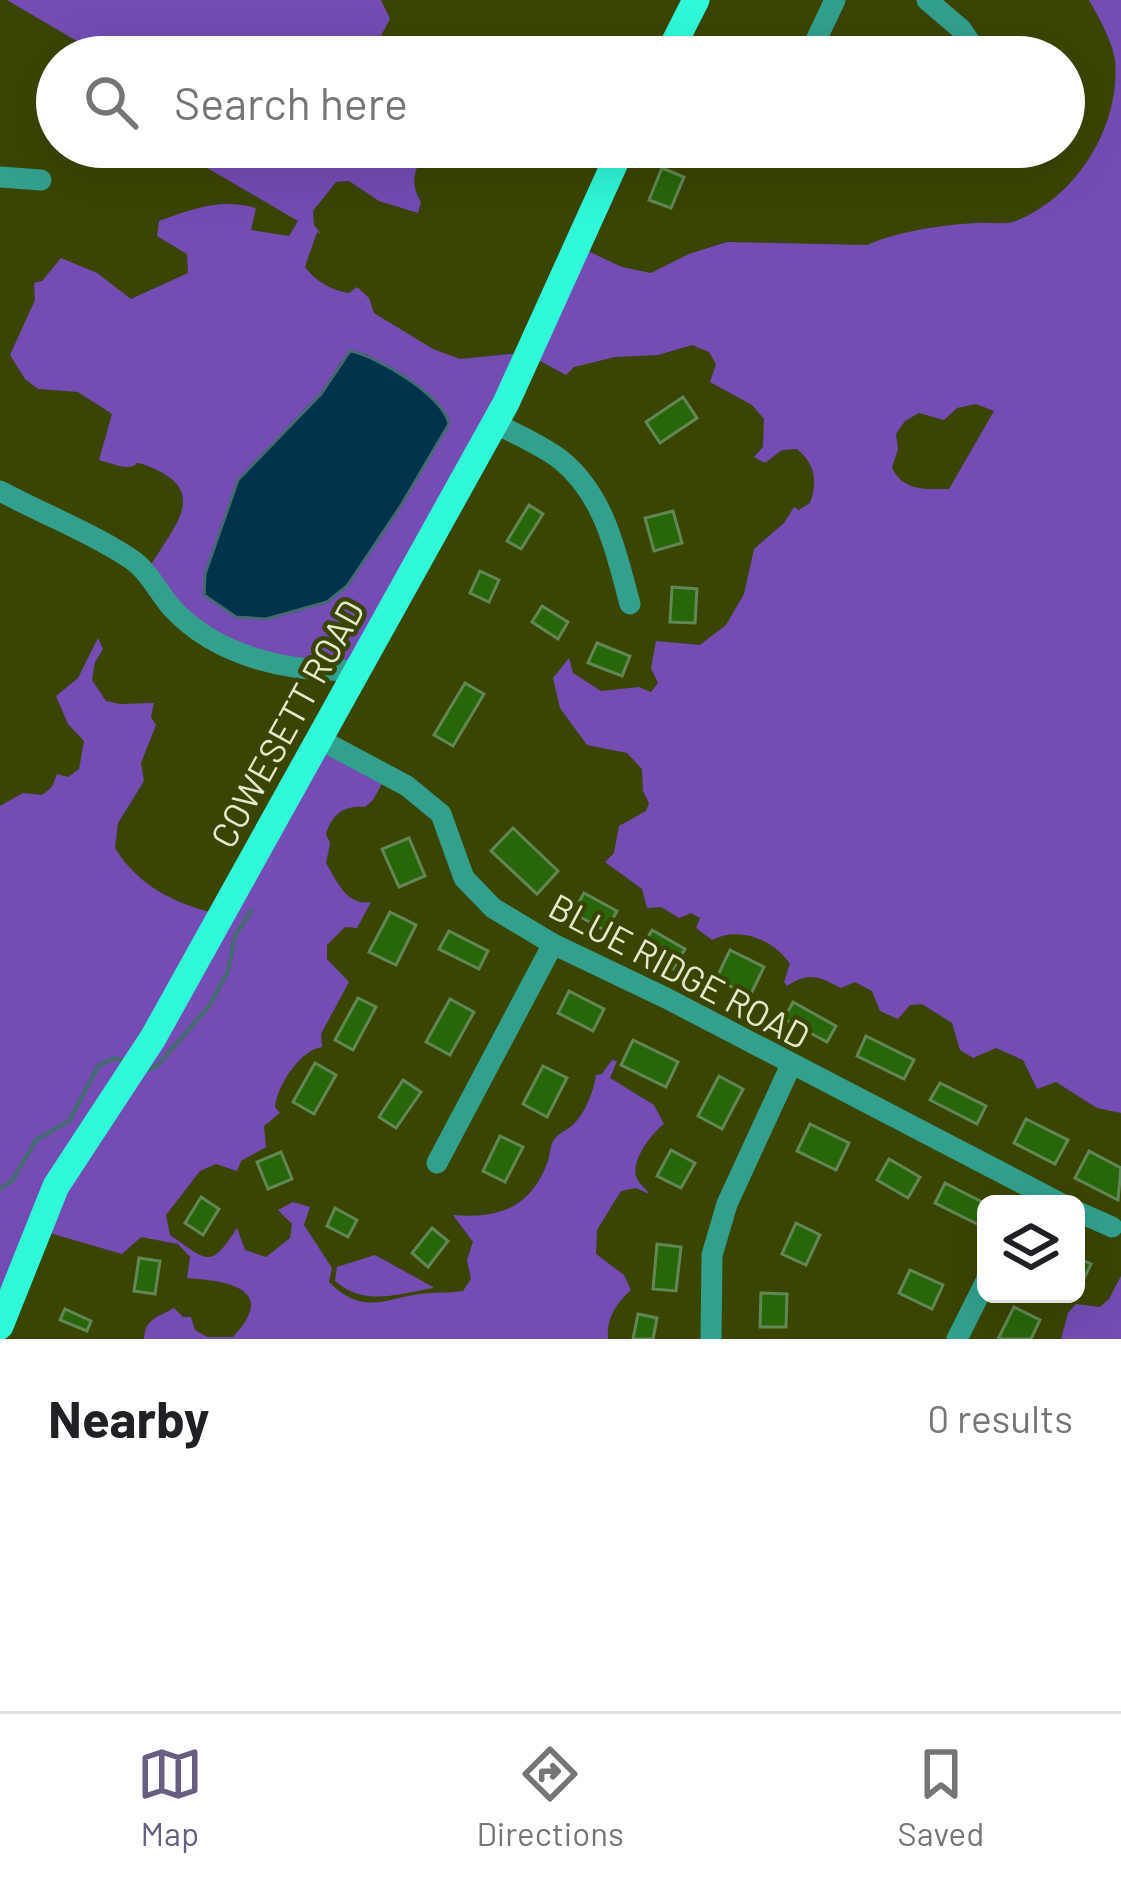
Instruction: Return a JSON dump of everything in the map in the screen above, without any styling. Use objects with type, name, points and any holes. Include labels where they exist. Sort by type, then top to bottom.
[{"type":"main road","points":[[678,36],[696,0]]},
{"type":"main road","name":"COWESETT ROAD","points":[[0,1326],[56,1186],[152,1038],[495,424],[612,168]]},
{"type":"street","points":[[818,36],[835,0]]},
{"type":"street","points":[[927,0],[966,36]]},
{"type":"street","points":[[0,177],[41,180]]},
{"type":"street","points":[[495,424],[560,459],[586,486],[605,520],[631,604]]},
{"type":"street","points":[[0,491],[135,562],[171,606],[203,633],[288,669],[358,670]]},
{"type":"street","name":"BLUE RIDGE ROAD","points":[[321,740],[424,798],[441,814],[464,878],[493,908],[1026,1195]]},
{"type":"street","points":[[437,1163],[553,944]]},
{"type":"street","points":[[711,1339],[712,1256],[727,1204],[791,1066]]},
{"type":"street","points":[[1085,1214],[1112,1227]]},
{"type":"street","points":[[957,1339],[977,1299]]},
{"type":"shaded area","points":[[7,0],[381,0],[390,19],[381,36],[68,36]]},
{"type":"shaded area","points":[[1089,0],[1121,0],[1121,1113],[1097,1108],[1056,1082],[1037,1089],[1023,1060],[996,1048],[973,1058],[960,1050],[952,1023],[922,1004],[910,1005],[898,1019],[880,1011],[872,991],[855,982],[841,988],[808,977],[787,986],[790,964],[775,948],[744,935],[712,940],[696,928],[700,918],[691,913],[679,918],[661,907],[647,908],[642,889],[605,862],[614,853],[619,826],[646,811],[649,803],[642,769],[627,753],[587,745],[560,708],[553,678],[569,658],[573,673],[601,691],[639,687],[651,692],[658,683],[651,668],[656,641],[700,645],[726,625],[744,594],[754,549],[784,523],[794,507],[799,510],[810,503],[812,495],[811,467],[797,449],[782,450],[765,463],[754,457],[763,447],[764,419],[752,405],[710,382],[716,364],[709,352],[692,345],[658,355],[615,357],[574,367],[566,375],[531,356],[356,671],[322,673],[206,633],[148,570],[182,510],[178,486],[145,465],[124,467],[99,460],[112,414],[78,392],[38,389],[25,379],[10,355],[35,300],[34,283],[42,281],[61,258],[97,273],[131,299],[188,273],[187,254],[157,236],[159,221],[207,206],[243,205],[256,208],[251,230],[289,236],[298,221],[207,168],[418,168],[418,213],[379,201],[349,181],[336,182],[313,211],[314,225],[321,234],[317,232],[305,267],[336,290],[349,293],[357,287],[369,298],[374,313],[433,349],[460,359],[521,353],[579,247],[622,267],[651,273],[727,242],[867,245],[935,227],[1013,222],[1056,196],[1085,168],[1102,134],[1115,85],[1115,60]],"holes":[[[367,354],[449,424],[400,508],[327,602],[266,619],[236,617],[321,394],[341,361]],[[976,404],[994,411],[949,489],[916,488],[892,468],[898,449],[896,434],[919,413],[944,420],[957,408]]]},
{"type":"shaded area","points":[[98,638],[103,649],[92,680],[106,701],[154,703],[151,717],[156,725],[141,763],[144,781],[118,823],[115,848],[136,874],[174,900],[221,915],[319,745],[386,776],[373,800],[365,807],[340,812],[326,834],[330,843],[326,863],[338,884],[355,900],[371,902],[357,928],[345,927],[327,945],[327,959],[349,982],[321,1034],[322,1047],[298,1062],[285,1080],[275,1107],[280,1113],[264,1126],[266,1147],[241,1161],[237,1171],[216,1164],[200,1171],[166,1215],[170,1235],[208,1257],[237,1228],[245,1250],[266,1257],[290,1238],[292,1224],[278,1210],[293,1202],[310,1207],[304,1225],[332,1268],[329,1282],[355,1300],[379,1302],[463,1291],[471,1279],[467,1260],[473,1242],[453,1215],[499,1212],[523,1200],[541,1177],[554,1140],[581,1114],[596,1075],[612,1060],[617,1061],[610,1078],[654,1105],[664,1124],[636,1164],[637,1179],[649,1194],[636,1188],[621,1191],[597,1230],[596,1254],[624,1275],[631,1290],[613,1312],[608,1339],[144,1339],[150,1322],[174,1308],[183,1317],[191,1317],[195,1330],[207,1337],[233,1337],[246,1321],[249,1298],[231,1285],[187,1278],[190,1257],[178,1244],[141,1237],[122,1254],[36,1229],[0,1317],[0,806],[23,793],[42,795],[57,774],[68,777],[79,769],[84,741],[68,724],[56,696],[78,678]]},
{"type":"shaded area","points":[[375,1255],[433,1288],[370,1296],[335,1281],[337,1267]]},
{"type":"shaded area","points":[[1121,1276],[1121,1339],[1061,1339],[1068,1313],[1076,1304],[1100,1307]]},
{"type":"water","points":[[350,351],[376,360],[423,390],[449,424],[347,586],[327,602],[266,619],[236,617],[204,595],[205,574],[238,480],[321,394]]},
{"type":"building","points":[[662,168],[684,177],[671,208],[649,200]]},
{"type":"building","points":[[683,397],[697,418],[660,443],[646,422]]},
{"type":"building","points":[[529,505],[543,514],[521,549],[507,541]]},
{"type":"building","points":[[673,511],[682,543],[654,551],[645,518]]},
{"type":"building","points":[[480,571],[499,580],[489,602],[470,593]]},
{"type":"building","points":[[672,587],[697,589],[695,623],[670,622]]},
{"type":"building","points":[[542,606],[568,622],[558,639],[532,622]]},
{"type":"building","points":[[597,643],[630,656],[622,676],[588,663]]},
{"type":"building","points":[[465,683],[484,694],[453,746],[434,735]]},
{"type":"building","points":[[513,828],[558,871],[537,894],[491,851]]},
{"type":"building","points":[[409,838],[425,876],[399,887],[382,849]]},
{"type":"building","points":[[584,893],[617,911],[606,931],[573,913]]},
{"type":"building","points":[[390,912],[416,925],[396,965],[369,952]]},
{"type":"building","points":[[652,930],[685,949],[673,969],[640,951]]},
{"type":"building","points":[[449,931],[488,951],[479,969],[439,949]]},
{"type":"building","points":[[730,950],[764,967],[750,996],[716,979]]},
{"type":"building","points":[[569,991],[604,1009],[593,1031],[558,1013]]},
{"type":"building","points":[[358,998],[376,1007],[353,1050],[335,1040]]},
{"type":"building","points":[[450,999],[474,1012],[450,1055],[426,1042]]},
{"type":"building","points":[[793,1002],[836,1026],[827,1042],[784,1019]]},
{"type":"building","points":[[866,1036],[914,1060],[904,1079],[857,1056]]},
{"type":"building","points":[[633,1040],[678,1062],[666,1087],[621,1065]]},
{"type":"building","points":[[315,1063],[336,1075],[314,1114],[293,1102]]},
{"type":"building","points":[[543,1066],[567,1078],[547,1117],[523,1104]]},
{"type":"building","points":[[719,1076],[743,1089],[722,1129],[698,1116]]},
{"type":"building","points":[[403,1080],[421,1092],[396,1128],[379,1117]]},
{"type":"building","points":[[940,1083],[986,1106],[977,1124],[930,1100]]},
{"type":"building","points":[[1026,1119],[1068,1140],[1055,1164],[1014,1143]]},
{"type":"building","points":[[810,1124],[849,1143],[836,1170],[797,1151]]},
{"type":"building","points":[[500,1136],[523,1147],[505,1182],[483,1171]]},
{"type":"building","points":[[671,1150],[695,1163],[681,1188],[657,1176]]},
{"type":"building","points":[[1089,1151],[1121,1168],[1118,1200],[1075,1178]]},
{"type":"building","points":[[281,1152],[292,1179],[268,1189],[257,1162]]},
{"type":"building","points":[[889,1159],[920,1177],[908,1198],[877,1180]]},
{"type":"building","points":[[945,1183],[977,1199],[977,1224],[935,1203]]},
{"type":"building","points":[[201,1197],[219,1209],[203,1235],[185,1223]]},
{"type":"building","points":[[335,1208],[357,1220],[348,1237],[327,1226]]},
{"type":"building","points":[[796,1223],[820,1235],[806,1265],[782,1254]]},
{"type":"building","points":[[432,1228],[448,1241],[428,1267],[412,1253]]},
{"type":"building","points":[[657,1244],[681,1247],[676,1291],[653,1289]]},
{"type":"building","points":[[139,1258],[160,1261],[155,1294],[134,1291]]},
{"type":"building","points":[[910,1270],[943,1285],[932,1309],[899,1293]]},
{"type":"building","points":[[761,1293],[787,1294],[786,1327],[760,1327]]},
{"type":"building","points":[[1014,1307],[1040,1320],[1031,1339],[998,1339]]},
{"type":"building","points":[[65,1309],[91,1321],[87,1331],[60,1320]]},
{"type":"building","points":[[638,1314],[657,1318],[653,1339],[633,1339]]},
{"type":"waterway","points":[[145,1071],[156,1067],[210,1005],[228,971],[235,936],[251,911]]},
{"type":"waterway","points":[[0,1189],[12,1181],[36,1140],[69,1121],[99,1065],[115,1058],[123,1061]]}]
